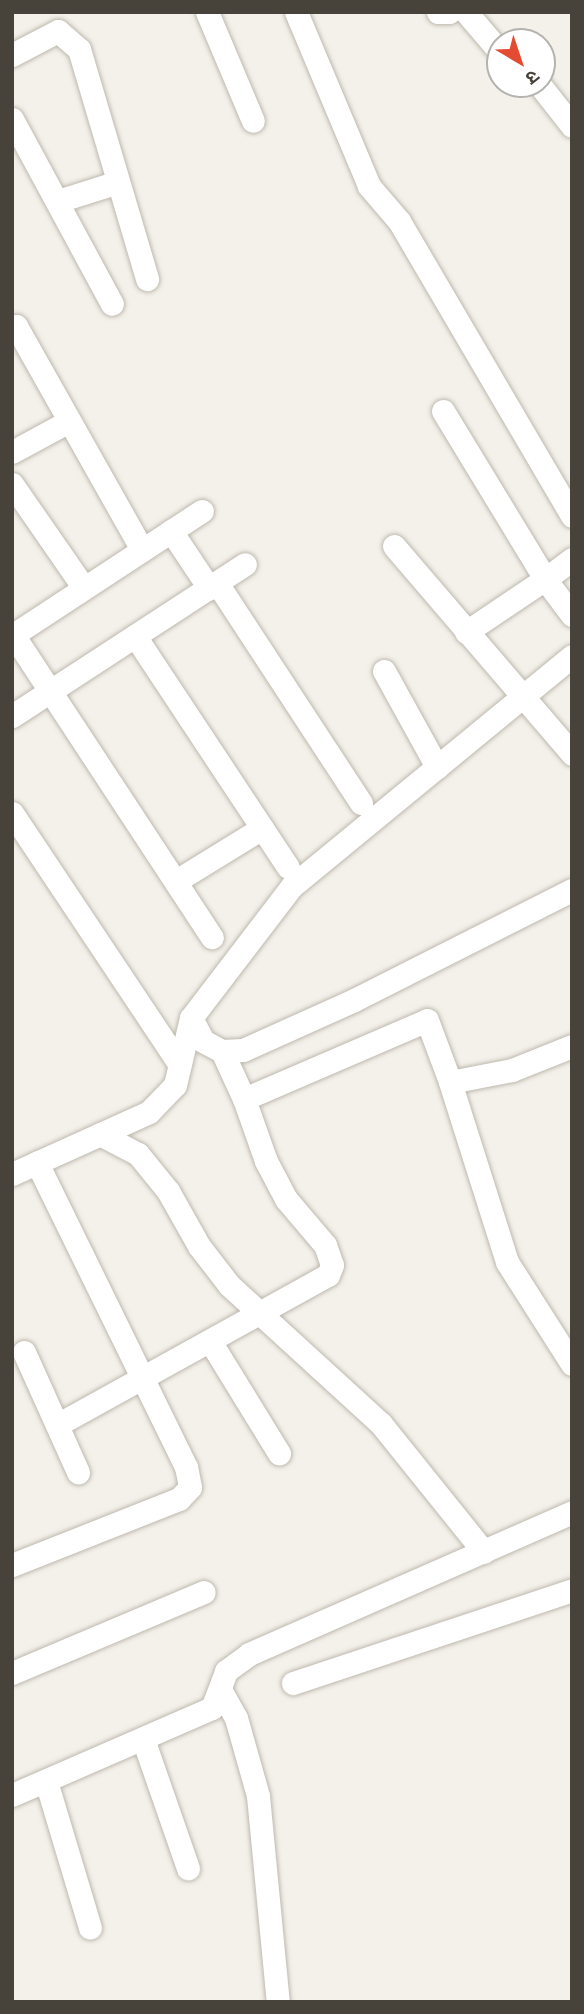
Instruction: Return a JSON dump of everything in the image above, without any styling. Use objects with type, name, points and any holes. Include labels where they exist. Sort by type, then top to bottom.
[{"type":"street","points":[[207,12],[253,121]]},
{"type":"street","points":[[296,12],[369,186],[398,220],[572,516]]},
{"type":"street","points":[[438,12],[449,12]]},
{"type":"street","points":[[466,12],[486,36]]},
{"type":"street","points":[[12,55],[58,31],[71,37],[79,49],[147,279]]},
{"type":"street","points":[[550,98],[572,126]]},
{"type":"street","points":[[12,119],[112,304]]},
{"type":"street","points":[[58,201],[118,182]]},
{"type":"street","points":[[12,329],[16,326],[142,550]]},
{"type":"street","points":[[443,411],[545,579],[572,615]]},
{"type":"street","points":[[12,452],[69,421]]},
{"type":"street","points":[[12,484],[84,588]]},
{"type":"street","points":[[202,511],[13,634],[212,937]]},
{"type":"street","points":[[171,531],[213,585],[361,803]]},
{"type":"street","points":[[394,546],[521,698],[572,754]]},
{"type":"street","points":[[466,632],[572,559]]},
{"type":"street","points":[[12,716],[245,564]]},
{"type":"street","points":[[135,636],[288,867]]},
{"type":"street","points":[[12,1174],[149,1112],[175,1085],[178,1062],[191,1018],[292,886],[572,656]]},
{"type":"street","points":[[384,671],[437,767]]},
{"type":"street","points":[[12,813],[178,1062]]},
{"type":"street","points":[[176,881],[262,828]]},
{"type":"street","points":[[191,1018],[203,1041],[222,1051],[243,1050],[293,1029],[572,890]]},
{"type":"street","points":[[244,1099],[427,1020],[450,1082],[508,1262],[572,1364]]},
{"type":"street","points":[[450,1082],[512,1070],[572,1046]]},
{"type":"street","points":[[57,1425],[142,1376],[316,1286],[328,1275],[332,1265],[317,1232],[286,1199],[266,1161],[244,1099],[238,1094],[222,1051]]},
{"type":"street","points":[[100,1134],[138,1154],[168,1191],[221,1275],[382,1424],[484,1552]]},
{"type":"street","points":[[12,1564],[179,1499],[190,1488],[186,1467],[37,1163]]},
{"type":"street","points":[[210,1341],[279,1453]]},
{"type":"street","points":[[24,1352],[78,1472]]},
{"type":"street","points":[[12,1795],[212,1708],[226,1671],[249,1654],[572,1512]]},
{"type":"street","points":[[293,1683],[572,1590]]},
{"type":"street","points":[[12,1673],[204,1592]]},
{"type":"street","points":[[221,1690],[236,1718],[258,1796],[278,2002]]},
{"type":"street","points":[[143,1739],[188,1868]]},
{"type":"street","points":[[46,1781],[90,1928]]}]
